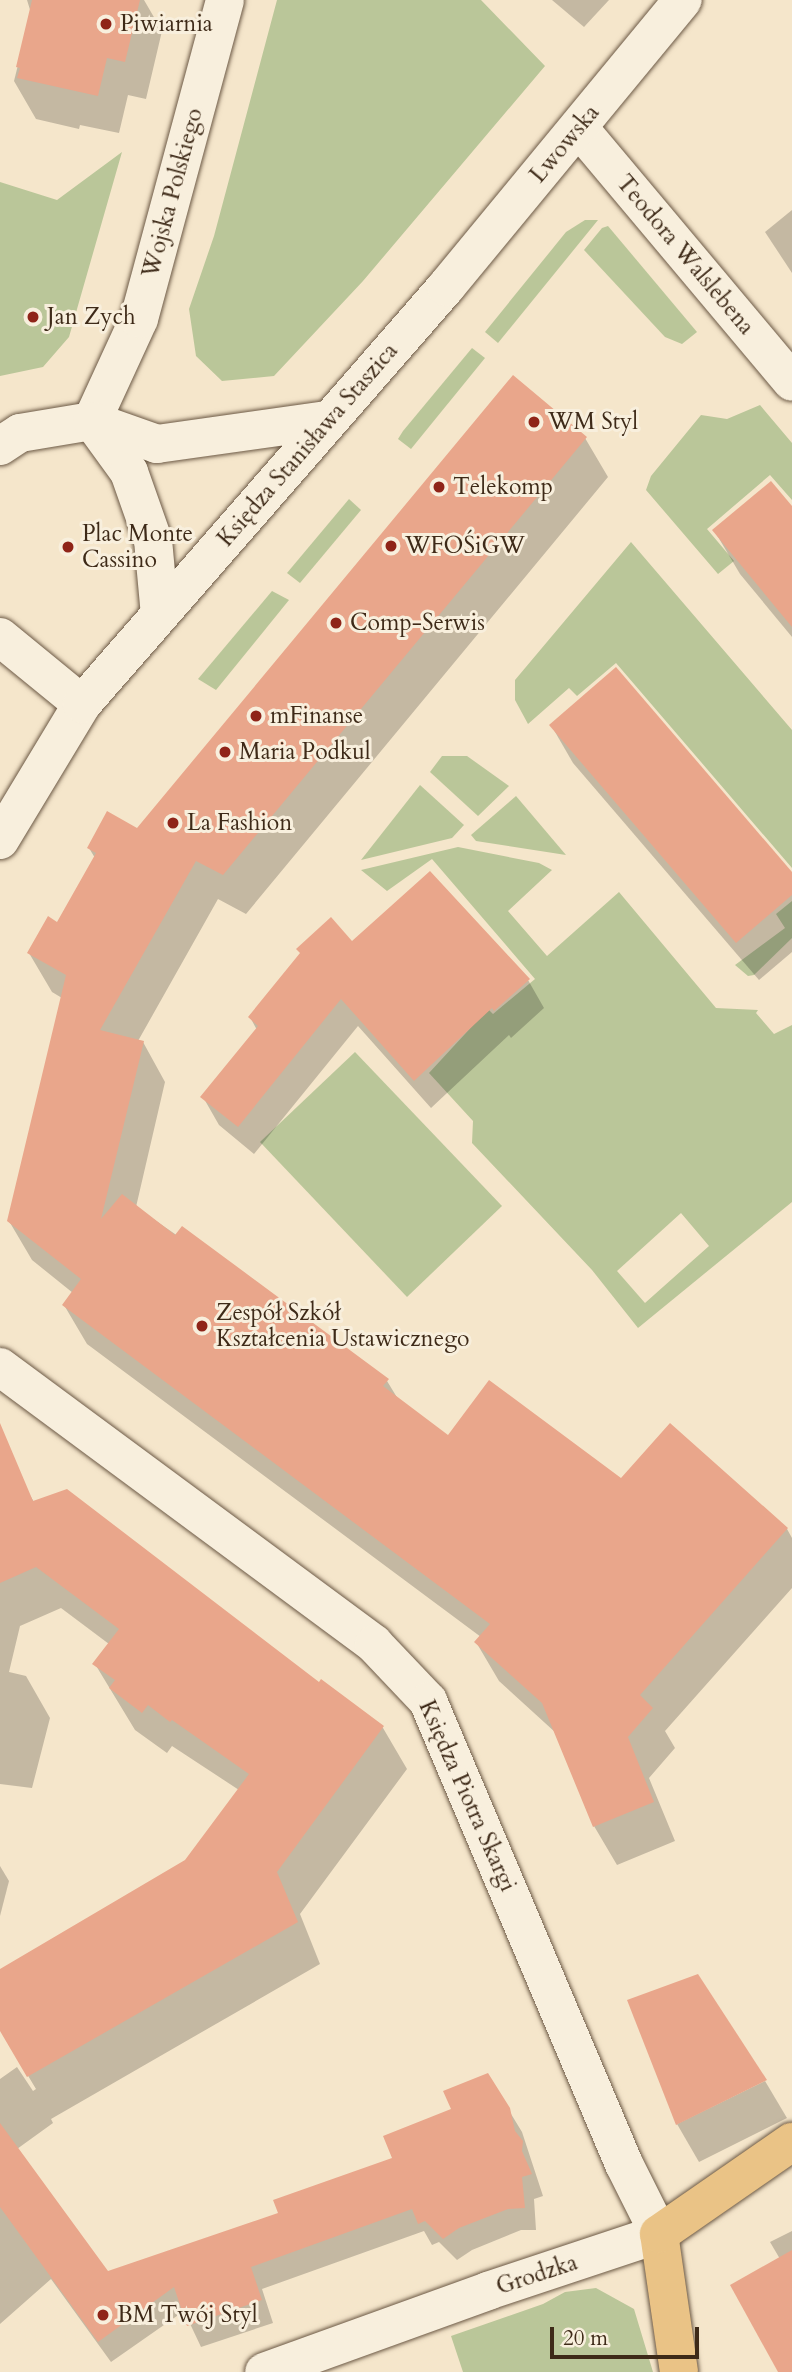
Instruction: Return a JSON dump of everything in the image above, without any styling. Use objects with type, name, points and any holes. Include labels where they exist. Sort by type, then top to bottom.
[{"type":"main road","name":"Grodzka","points":[[659,2234],[792,2142]]},
{"type":"main road","points":[[659,2234],[679,2372]]},
{"type":"street","name":"Wojska Polskiego","points":[[92,421],[139,319],[225,0]]},
{"type":"street","name":"Lwowska","points":[[446,287],[683,0]]},
{"type":"street","name":"Teodora Walslebena","points":[[579,128],[792,382]]},
{"type":"street","name":"Księdza Stanisława Staszica","points":[[0,841],[82,704],[446,287]]},
{"type":"street","points":[[0,446],[20,433],[92,421],[157,444],[328,420]]},
{"type":"street","points":[[92,421],[129,472],[153,540],[160,615]]},
{"type":"street","points":[[0,637],[82,704]]},
{"type":"street","name":"Księdza Piotra Skargi","points":[[0,1367],[374,1644],[428,1701],[624,2164],[659,2234]]},
{"type":"street","name":"Grodzka","points":[[264,2372],[488,2291],[659,2234]]},
{"type":"green space","points":[[277,0],[481,0],[545,66],[363,281],[274,376],[222,381],[196,356],[189,309],[214,236]]},
{"type":"green space","points":[[122,152],[69,337],[43,367],[0,376],[0,182],[57,200]]},
{"type":"green space","points":[[585,220],[598,220],[498,343],[485,332],[566,232]]},
{"type":"green space","points":[[608,226],[697,332],[682,344],[665,337],[584,250],[602,228]]},
{"type":"green space","points":[[472,348],[485,358],[411,449],[398,439]]},
{"type":"green space","points":[[760,405],[792,443],[792,500],[770,475],[707,529],[734,561],[718,574],[646,490],[651,476],[701,415],[727,419]]},
{"type":"green space","points":[[349,499],[361,510],[300,583],[287,573]]},
{"type":"green space","points":[[631,542],[792,730],[792,868],[616,663],[577,696],[569,688],[528,724],[515,700],[515,680]]},
{"type":"green space","points":[[272,591],[289,600],[216,690],[198,679]]},
{"type":"green space","points":[[442,756],[467,756],[509,786],[478,816],[430,772]]},
{"type":"green space","points":[[420,785],[464,825],[452,838],[361,860]]},
{"type":"green space","points":[[516,796],[566,855],[476,841],[471,835]]},
{"type":"green space","points":[[458,847],[539,863],[552,870],[508,911],[547,956],[619,892],[716,1008],[758,1010],[756,1013],[774,1034],[792,1025],[792,1202],[638,1328],[592,1270],[472,1143],[473,1121],[429,1073],[488,1009],[493,1014],[535,979],[432,859],[387,891],[361,870]],"holes":[[[681,1213],[709,1246],[645,1303],[617,1271]]]},
{"type":"green space","points":[[792,901],[792,938],[754,975],[748,976],[735,965],[785,928],[776,914]]},
{"type":"green space","points":[[355,1052],[502,1206],[407,1297],[260,1142]]},
{"type":"green space","points":[[596,2288],[634,2309],[653,2372],[463,2372],[451,2336],[543,2304],[565,2292]]},
{"type":"building","points":[[32,0],[140,0],[125,62],[107,58],[98,96],[17,78],[20,68],[16,67]]},
{"type":"building","points":[[513,375],[587,437],[223,875],[196,861],[100,1030],[144,1041],[101,1219],[122,1194],[175,1235],[182,1226],[389,1379],[383,1386],[448,1435],[489,1380],[621,1478],[670,1423],[788,1528],[640,1695],[653,1708],[628,1737],[654,1802],[593,1827],[542,1703],[474,1642],[490,1624],[62,1305],[81,1279],[7,1221],[66,975],[27,953],[48,916],[57,922],[96,853],[87,848],[107,811],[137,828]]},
{"type":"building","points":[[771,481],[792,506],[792,627],[712,530]]},
{"type":"building","points":[[616,667],[792,872],[792,895],[736,943],[549,725]]},
{"type":"building","points":[[430,871],[530,979],[494,1011],[492,1008],[414,1081],[341,999],[238,1127],[200,1097],[258,1026],[248,1017],[300,953],[296,949],[331,917],[352,941]]},
{"type":"building","points":[[0,1423],[33,1501],[67,1489],[319,1682],[321,1679],[384,1726],[277,1872],[298,1922],[27,2077],[0,2031],[0,1969],[185,1860],[249,1774],[148,1705],[142,1713],[109,1688],[115,1680],[92,1664],[119,1629],[36,1567],[0,1583]]},
{"type":"building","points":[[698,1974],[767,2080],[676,2125],[627,2000]]},
{"type":"building","points":[[488,2073],[510,2108],[515,2131],[523,2141],[522,2151],[532,2174],[522,2177],[525,2208],[508,2209],[459,2228],[443,2239],[425,2221],[418,2224],[412,2209],[251,2267],[262,2300],[187,2326],[174,2287],[98,2342],[0,2207],[0,2123],[108,2271],[278,2213],[273,2200],[392,2158],[383,2136],[451,2109],[443,2091]]},
{"type":"building","points":[[792,2250],[792,2372],[778,2372],[730,2285]]},
{"type":"place","name":"Piwiarnia","points":[[106,24]]},
{"type":"place","name":"Jan Zych","points":[[33,317]]},
{"type":"place","name":"WM Styl","points":[[534,422]]},
{"type":"place","name":"Telekomp","points":[[439,487]]},
{"type":"place","name":"WFOŚiGW","points":[[391,546]]},
{"type":"place","name":"Plac Monte Cassino","points":[[68,547]]},
{"type":"place","name":"Comp-Serwis","points":[[336,623]]},
{"type":"place","name":"mFinanse","points":[[256,716]]},
{"type":"place","name":"Maria Podkul","points":[[225,752]]},
{"type":"place","name":"La Fashion","points":[[173,823]]},
{"type":"place","name":"Zespół Szkół Kształcenia Ustawicznego","points":[[202,1326]]},
{"type":"place","name":"BM Twój Styl","points":[[103,2315]]}]
